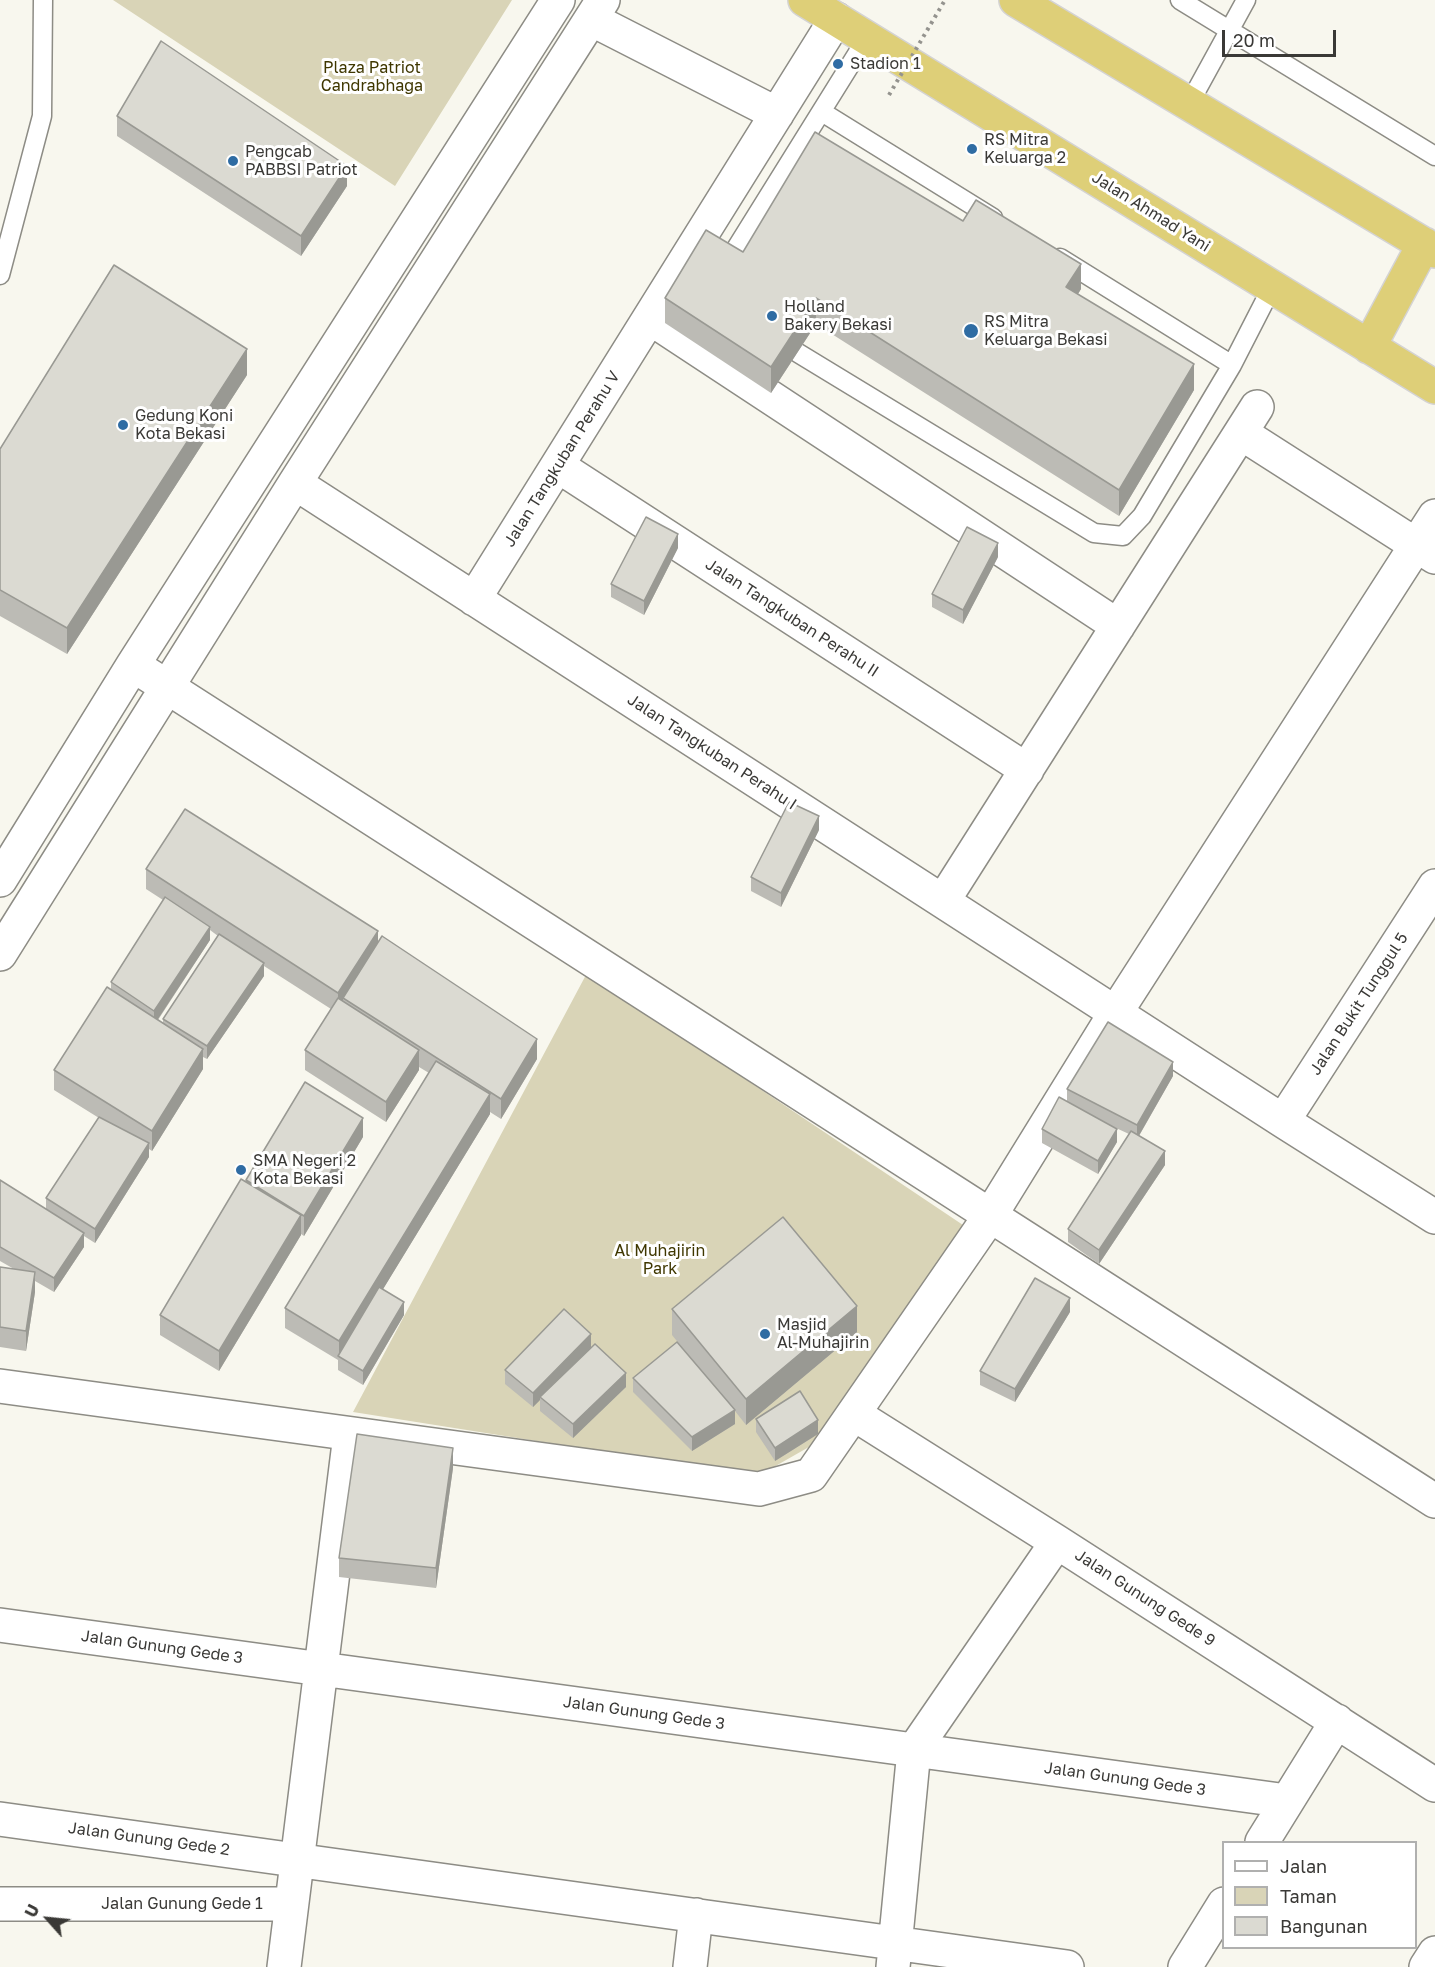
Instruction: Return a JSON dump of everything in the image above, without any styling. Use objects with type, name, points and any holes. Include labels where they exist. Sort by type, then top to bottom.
[{"type":"highway","name":"Jalan Ahmad Yani","points":[[805,0],[1369,346],[1432,379]]},
{"type":"highway","points":[[1016,0],[1429,248],[1369,346]]},
{"type":"street","points":[[0,880],[134,665],[558,0]]},
{"type":"street","points":[[0,954],[167,687],[301,488],[597,10],[777,114]]},
{"type":"street","name":"Jalan Tangkuban Perahu V","points":[[474,599],[836,19]]},
{"type":"street","points":[[650,318],[1118,626]]},
{"type":"street","points":[[943,901],[1249,420],[1426,552]]},
{"type":"street","name":"Jalan Tangkuban Perahu II","points":[[558,466],[1027,770]]},
{"type":"street","name":"Jalan Tangkuban Perahu I","points":[[301,488],[1435,1217]]},
{"type":"street","points":[[0,1386],[759,1489],[811,1475],[990,1216],[1116,1012],[1426,552],[1435,516]]},
{"type":"street","points":[[134,665],[1435,1501]]},
{"type":"street","name":"Jalan Bukit Tunggul 5","points":[[1283,1121],[1435,886]]},
{"type":"street","name":"Jalan Gunung Gede 9","points":[[854,1414],[1338,1720],[1435,1785]]},
{"type":"street","points":[[284,1967],[350,1435]]},
{"type":"street","points":[[894,1955],[914,1750],[1057,1542]]},
{"type":"street","name":"Jalan Gunung Gede 3","points":[[0,1625],[1287,1801]]},
{"type":"street","points":[[1263,1841],[1338,1720]]},
{"type":"street","name":"Jalan Gunung Gede 2","points":[[0,1819],[696,1915],[894,1955],[1067,1967]]},
{"type":"street","name":"Jalan Gunung Gede 1","points":[[0,1904],[291,1904]]},
{"type":"street","points":[[1185,1967],[1222,1907]]},
{"type":"street","points":[[690,1967],[696,1915]]},
{"type":"street","points":[[1426,1967],[1435,1953]]},
{"type":"lane","points":[[0,275],[42,116],[43,0]]},
{"type":"lane","points":[[1180,0],[1435,156]]},
{"type":"lane","points":[[1189,104],[1246,0]]},
{"type":"lane","points":[[725,266],[867,38]]},
{"type":"lane","points":[[822,112],[1004,224]]},
{"type":"lane","points":[[1042,247],[1232,366]]},
{"type":"lane","points":[[798,353],[1094,533],[1123,536],[1142,516],[1232,366],[1272,287]]},
{"type":"path","points":[[889,95],[945,0]]},
{"type":"green space","name":"Plaza Patriot Candrabhaga","points":[[113,0],[512,0],[395,186]]},
{"type":"green space","name":"Al Muhajirin Park","points":[[587,973],[963,1225],[823,1439],[758,1476],[353,1412]]},
{"type":"building","name":"Pengcab PABBSI Patriot","points":[[161,41],[347,166],[301,236],[117,116]]},
{"type":"building","points":[[815,132],[963,221],[976,200],[1081,264],[1066,287],[1194,364],[1119,490],[816,298],[771,367],[665,298],[706,230],[743,252]]},
{"type":"building","name":"Gedung Koni Kota Bekasi","points":[[114,265],[247,349],[67,628],[0,590],[0,449]]},
{"type":"building","points":[[646,517],[678,534],[644,601],[611,584]]},
{"type":"building","points":[[967,527],[998,543],[963,610],[932,594]]},
{"type":"building","points":[[789,802],[819,816],[781,893],[751,877]]},
{"type":"building","points":[[185,809],[378,931],[338,993],[146,869]]},
{"type":"building","points":[[165,897],[210,927],[154,1011],[111,982]]},
{"type":"building","points":[[219,934],[264,963],[207,1046],[163,1019]]},
{"type":"building","points":[[382,936],[537,1039],[501,1099],[343,998]]},
{"type":"building","points":[[107,987],[203,1049],[152,1131],[54,1070]]},
{"type":"building","points":[[338,998],[419,1050],[386,1102],[305,1050]]},
{"type":"building","points":[[1108,1022],[1173,1062],[1137,1125],[1067,1089]]},
{"type":"building","points":[[436,1061],[490,1094],[339,1341],[285,1308]]},
{"type":"building","points":[[305,1082],[363,1118],[304,1216],[246,1180]]},
{"type":"building","points":[[1059,1097],[1117,1129],[1098,1161],[1042,1129]]},
{"type":"building","points":[[99,1117],[149,1143],[95,1229],[46,1198]]},
{"type":"building","points":[[1131,1131],[1165,1151],[1099,1250],[1068,1229]]},
{"type":"building","points":[[241,1179],[301,1215],[219,1351],[160,1315]]},
{"type":"building","points":[[0,1180],[84,1233],[54,1278],[0,1247]]},
{"type":"building","name":"Masjid Al-Muhajirin","points":[[783,1217],[857,1306],[746,1399],[672,1309]]},
{"type":"building","points":[[0,1267],[35,1272],[26,1331],[0,1327]]},
{"type":"building","points":[[1035,1278],[1070,1298],[1015,1389],[980,1371]]},
{"type":"building","points":[[379,1287],[404,1302],[363,1371],[338,1356]]},
{"type":"building","points":[[564,1309],[591,1334],[533,1393],[505,1370]]},
{"type":"building","points":[[677,1342],[735,1410],[692,1437],[633,1378]]},
{"type":"building","points":[[595,1344],[626,1373],[573,1424],[540,1397]]},
{"type":"building","points":[[800,1391],[818,1420],[775,1448],[756,1419]]},
{"type":"building","points":[[357,1434],[453,1448],[436,1568],[339,1558]]},
{"type":"place","name":"Stadion 1","points":[[838,64]]},
{"type":"place","name":"RS Mitra Keluarga 2","points":[[972,149]]},
{"type":"place","name":"Pengcab PABBSI Patriot","points":[[233,161]]},
{"type":"place","name":"Holland Bakery Bekasi","points":[[772,316]]},
{"type":"place","name":"RS Mitra Keluarga Bekasi","points":[[971,331]]},
{"type":"place","name":"Gedung Koni Kota Bekasi","points":[[123,425]]},
{"type":"place","name":"SMA Negeri 2 Kota Bekasi","points":[[241,1170]]},
{"type":"place","name":"Masjid Al-Muhajirin","points":[[765,1334]]}]
